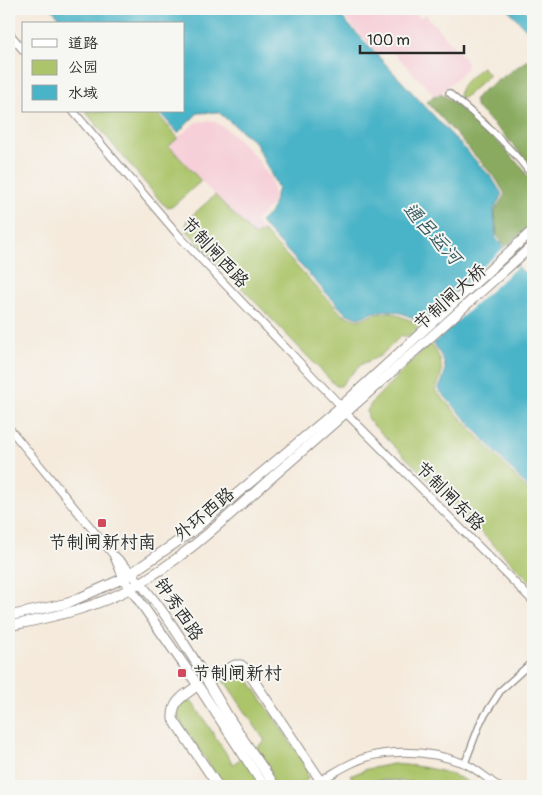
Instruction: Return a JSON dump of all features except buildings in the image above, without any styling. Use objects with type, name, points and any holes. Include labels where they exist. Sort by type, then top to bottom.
[{"type":"main road","name":"节制闸大桥","points":[[386,370],[530,232]]},
{"type":"main road","name":"节制闸大桥","points":[[386,370],[533,245]]},
{"type":"main road","name":"外环西路","points":[[9,626],[74,612],[109,599],[141,582],[207,534],[386,370]]},
{"type":"main road","name":"外环西路","points":[[9,616],[68,603],[124,578],[190,533],[344,410]]},
{"type":"main road","name":"钟秀西路","points":[[115,556],[141,582],[207,680],[226,721],[264,786]]},
{"type":"main road","points":[[115,556],[124,578]]},
{"type":"main road","name":"钟秀西路","points":[[124,578],[197,686],[275,786]]},
{"type":"main road","points":[[207,680],[235,664],[241,664],[321,781]]},
{"type":"main road","points":[[197,686],[177,701],[173,710],[173,719],[218,786]]},
{"type":"street","points":[[9,33],[22,49]]},
{"type":"street","points":[[449,93],[494,131],[533,177]]},
{"type":"street","name":"节制闸西路","points":[[74,112],[180,238],[344,410]]},
{"type":"street","name":"节制闸东路","points":[[344,410],[533,601]]},
{"type":"street","name":"钟秀西路","points":[[9,428],[115,556]]},
{"type":"street","points":[[465,763],[481,721],[501,690],[533,661]]},
{"type":"street","points":[[309,786],[350,764],[371,756],[417,753],[465,763],[498,786]]},
{"type":"shaded area","points":[[337,9],[411,9],[420,18],[425,14],[467,62],[466,69],[436,97],[393,52],[383,52],[379,55]]},
{"type":"shaded area","points":[[196,122],[215,122],[238,139],[259,161],[270,178],[274,194],[272,204],[255,221],[263,231],[255,237],[168,146]]},
{"type":"green space","points":[[533,56],[533,169],[509,140],[476,107],[474,100],[481,92]]},
{"type":"green space","points":[[482,67],[489,75],[464,98],[460,98],[460,89]]},
{"type":"green space","points":[[441,93],[483,126],[523,169],[533,184],[533,223],[505,247],[497,235],[495,211],[505,194],[496,179],[427,102],[434,95],[436,97]]},
{"type":"green space","points":[[86,112],[156,112],[178,138],[169,146],[201,181],[173,206],[167,207]]},
{"type":"green space","points":[[215,195],[255,236],[263,231],[343,315],[358,320],[390,312],[420,326],[409,337],[402,335],[380,356],[362,364],[341,386],[336,386],[188,232],[186,228],[187,220]]},
{"type":"green space","points":[[430,343],[438,354],[441,366],[440,378],[435,390],[533,496],[533,584],[369,421],[367,411],[373,401]]},
{"type":"green space","points":[[234,669],[244,673],[306,765],[308,778],[301,786],[224,786],[178,718],[178,709],[183,703],[188,701],[194,704],[233,764],[265,741],[226,683],[224,683],[225,676]]},
{"type":"green space","points":[[393,764],[436,770],[456,776],[475,786],[431,786],[422,783],[390,780],[358,781],[350,776],[367,769]]},
{"type":"water","name":"通吕运河","points":[[52,9],[334,9],[492,178],[502,194],[494,210],[496,238],[522,271],[533,277],[533,493],[438,389],[444,376],[444,362],[434,343],[420,324],[408,316],[392,311],[379,311],[358,318],[345,313],[260,222],[271,212],[278,188],[255,142],[218,112],[198,113],[178,133],[159,112],[185,112],[185,22],[63,22]]},
{"type":"water","points":[[508,9],[524,9],[533,19],[533,37]]},
{"type":"water","points":[[350,781],[357,783],[389,782],[423,786],[330,786]]},
{"type":"pier","points":[[506,246],[520,264],[432,344],[417,325]]},
{"type":"place","name":"节制闸新村南","points":[[102,523]]},
{"type":"place","name":"节制闸新村","points":[[182,673]]}]
